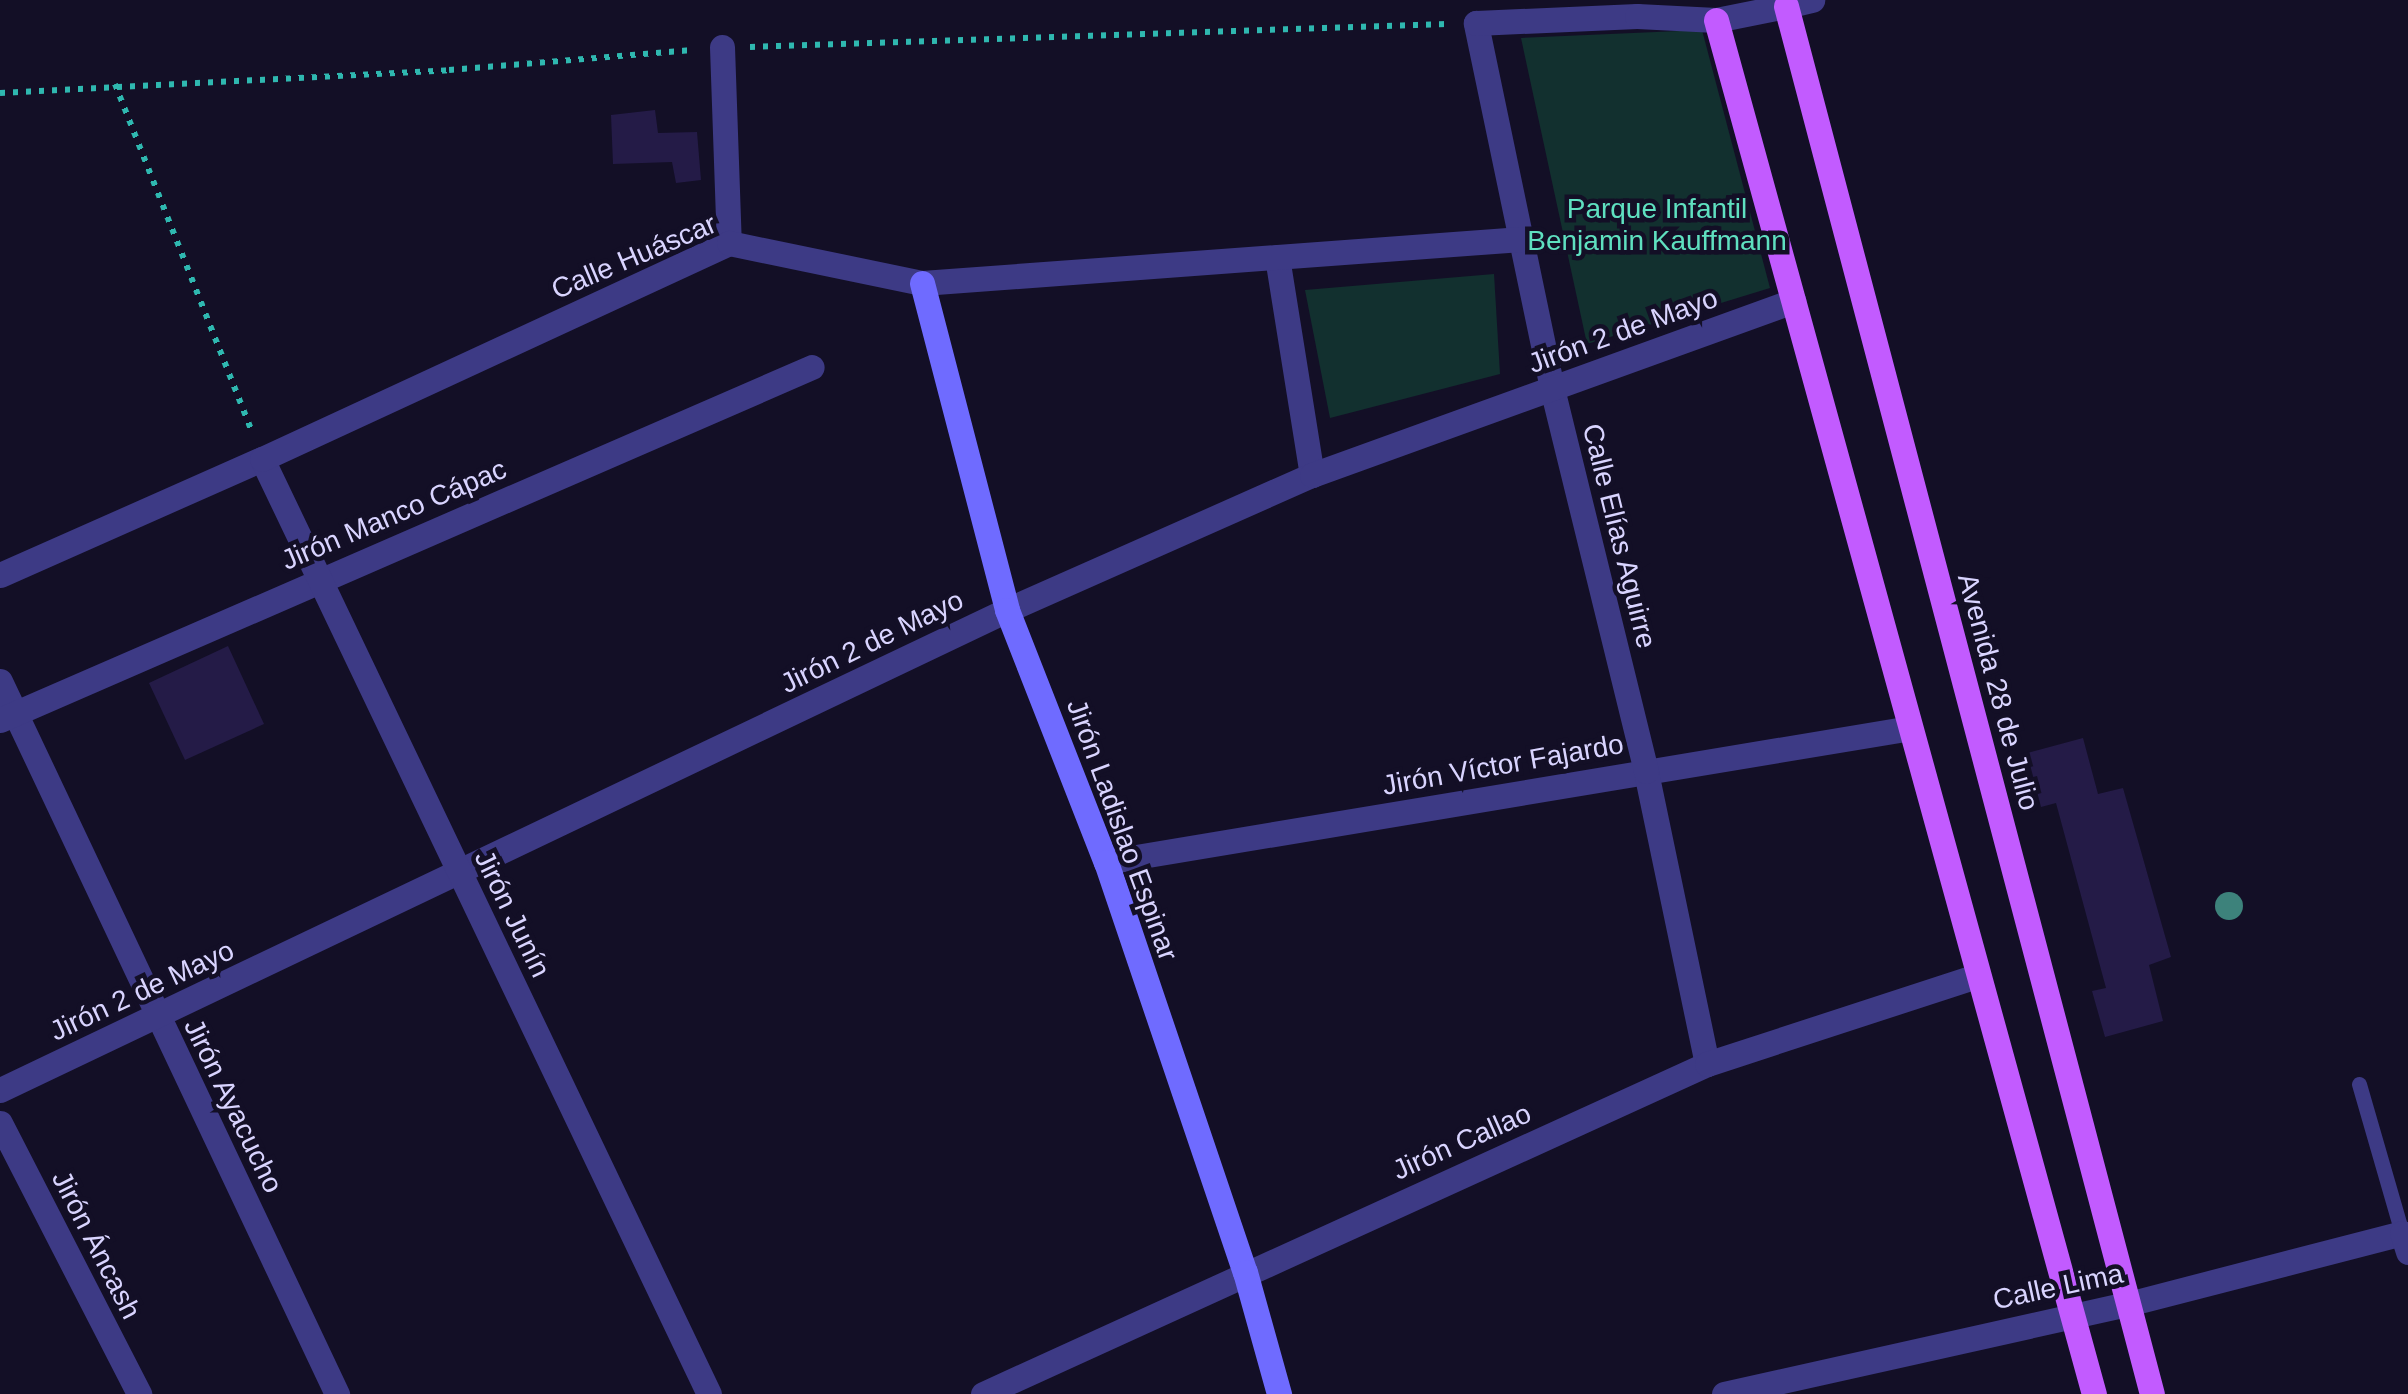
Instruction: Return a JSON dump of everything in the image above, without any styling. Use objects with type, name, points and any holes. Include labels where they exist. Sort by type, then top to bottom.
[{"type":"main road","name":"Avenida 28 de Julio","points":[[1799,3],[2152,1394]]},
{"type":"main road","points":[[1716,20],[2094,1394]]},
{"type":"main road","name":"Jirón Ladislao Espinar","points":[[922,283],[1007,610],[1106,862],[1245,1272],[1279,1394]]},
{"type":"street","points":[[1716,20],[1799,3]]},
{"type":"street","name":"Calle Elías Aguirre","points":[[1707,1064],[1646,772],[1552,388],[1476,23],[1637,16],[1716,20]]},
{"type":"street","points":[[722,48],[729,243]]},
{"type":"street","name":"Calle Huáscar","points":[[0,575],[262,459],[729,243],[922,283],[1521,239]]},
{"type":"street","points":[[1277,257],[1312,475]]},
{"type":"street","name":"Jirón 2 de Mayo","points":[[0,1090],[1007,610],[1312,475],[1793,301]]},
{"type":"street","name":"Jirón Manco Cápac","points":[[8,717],[812,366]]},
{"type":"street","name":"Jirón Junín","points":[[262,459],[709,1394]]},
{"type":"street","name":"Jirón Ayacucho","points":[[0,681],[8,717],[158,1018],[337,1394]]},
{"type":"street","name":"Jirón Víctor Fajardo","points":[[1106,862],[1910,728]]},
{"type":"street","name":"Jirón Callao","points":[[984,1394],[1707,1064],[1977,976]]},
{"type":"street","name":"Jirón Áncash","points":[[0,1124],[139,1394]]},
{"type":"street","name":"Calle Lima","points":[[1724,1394],[2071,1312],[2128,1304],[2405,1242]]},
{"type":"lane","points":[[2359,1084],[2405,1242]]},
{"type":"path","points":[[115,84],[262,459]]},
{"type":"green space","name":"Parque Infantil Benjamin Kauffmann","points":[[1702,30],[1770,288],[1587,344],[1521,38]]},
{"type":"green space","points":[[1494,274],[1500,374],[1330,418],[1305,290]]},
{"type":"building","points":[[655,110],[658,133],[697,132],[701,180],[676,183],[672,162],[613,164],[611,115]]},
{"type":"building","points":[[228,646],[264,724],[185,760],[149,683]]},
{"type":"building","points":[[2083,738],[2098,794],[2123,788],[2171,957],[2149,965],[2163,1021],[2105,1037],[2092,991],[2106,988],[2056,803],[2041,807],[2027,753]]}]
